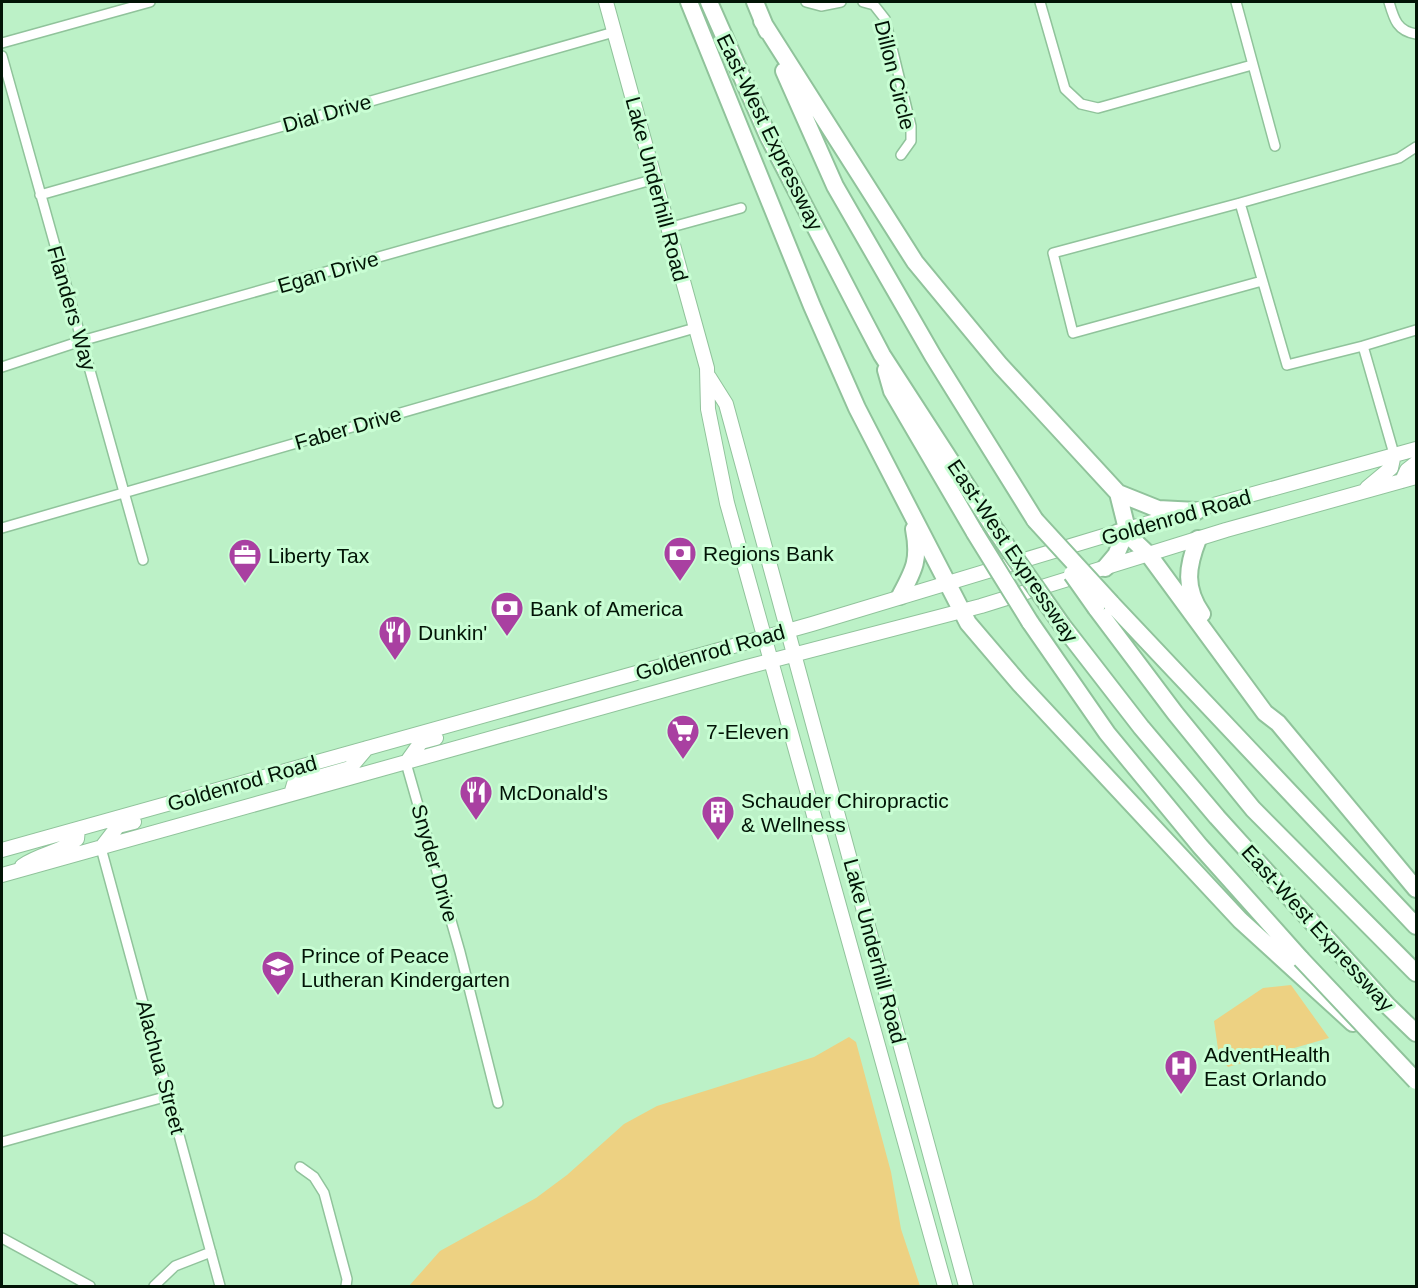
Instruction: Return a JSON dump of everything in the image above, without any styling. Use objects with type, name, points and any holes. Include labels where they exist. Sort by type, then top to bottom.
[{"type":"highway","points":[[689,2],[812,306],[857,408],[911,517],[948,582],[968,623],[1020,684],[1240,920],[1323,997],[1416,1077]]},
{"type":"highway","name":"East-West Expressway","points":[[709,2],[768,136],[882,355],[996,531],[1062,625],[1141,727],[1217,817],[1388,1006],[1416,1033]]},
{"type":"highway","name":"East-West Expressway","points":[[755,2],[834,186],[933,356],[1035,520],[1103,606],[1175,713],[1253,809],[1416,973]]},
{"type":"highway","points":[[762,21],[915,262],[1000,365],[1118,493],[1158,509],[1197,511]]},
{"type":"highway","points":[[882,355],[892,391],[975,533],[1030,622],[1107,733],[1200,846],[1301,959],[1416,1081]]},
{"type":"highway","points":[[1105,568],[1116,555],[1124,533],[1118,493]]},
{"type":"highway","points":[[900,596],[915,568],[917,556],[911,517]]},
{"type":"highway","points":[[1124,533],[1149,555],[1265,714],[1278,723]]},
{"type":"highway","points":[[1198,539],[1188,564],[1193,601],[1269,706],[1278,723],[1416,889]]},
{"type":"highway","points":[[1103,606],[1416,926]]},
{"type":"main road","name":"Lake Underhill Road","points":[[606,2],[709,377],[726,404],[966,1287]]},
{"type":"main road","name":"Lake Underhill Road","points":[[709,377],[708,409],[716,456],[770,660],[945,1287]]},
{"type":"main road","name":"Goldenrod Road","points":[[2,850],[788,631],[948,582],[1416,449]]},
{"type":"main road","points":[[1360,493],[1388,472],[1394,463],[1394,454]]},
{"type":"main road","points":[[1402,481],[1407,470],[1416,463]]},
{"type":"main road","name":"Goldenrod Road","points":[[7,874],[770,660],[961,611],[1198,539],[1416,477]]},
{"type":"main road","points":[[406,763],[421,742],[442,736],[463,721]]},
{"type":"main road","points":[[291,794],[294,784],[350,768],[367,748]]},
{"type":"main road","points":[[101,848],[118,826],[139,821],[161,806]]},
{"type":"main road","points":[[7,874],[38,855],[68,846],[77,839],[78,829]]},
{"type":"main road","points":[[932,1237],[949,1224]]},
{"type":"main road","points":[[932,1237],[953,1240]]},
{"type":"street","points":[[2,43],[150,2]]},
{"type":"street","points":[[807,3],[821,6],[841,2]]},
{"type":"street","name":"Dillon Circle","points":[[863,2],[873,5],[885,19],[911,126],[910,141],[901,155]]},
{"type":"street","points":[[1040,2],[1065,89],[1081,104],[1098,108],[1252,65]]},
{"type":"street","points":[[1236,2],[1275,146]]},
{"type":"street","points":[[1389,2],[1395,22],[1405,32],[1416,34]]},
{"type":"street","name":"Dial Drive","points":[[40,195],[614,32]]},
{"type":"street","name":"Flanders Way","points":[[2,56],[143,560]]},
{"type":"street","points":[[1262,281],[1073,333],[1053,253],[1399,158],[1416,147]]},
{"type":"street","name":"Egan Drive","points":[[2,367],[81,341],[655,179]]},
{"type":"street","points":[[1240,203],[1287,365],[1416,330]]},
{"type":"street","points":[[668,228],[741,208]]},
{"type":"street","name":"Faber Drive","points":[[2,528],[695,328]]},
{"type":"street","points":[[1363,345],[1394,454]]},
{"type":"street","name":"Snyder Drive","points":[[406,763],[460,952],[498,1103]]},
{"type":"street","name":"Alachua Street","points":[[101,848],[220,1287]]},
{"type":"street","points":[[2,1142],[168,1096]]},
{"type":"street","points":[[300,1167],[314,1178],[324,1193],[347,1278],[346,1287]]},
{"type":"street","points":[[2,1238],[90,1287]]},
{"type":"street","points":[[154,1287],[175,1266],[211,1252]]},
{"type":"shaded area","points":[[1291,985],[1329,1038],[1228,1067],[1219,1056],[1214,1021],[1263,988]]},
{"type":"shaded area","points":[[849,1037],[856,1042],[891,1172],[901,1229],[920,1286],[409,1286],[440,1251],[536,1198],[567,1175],[624,1124],[657,1106],[814,1057]]},
{"type":"place","name":"Regions Bank","points":[[680,582]]},
{"type":"place","name":"Liberty Tax","points":[[245,584]]},
{"type":"place","name":"Bank of America","points":[[507,637]]},
{"type":"place","name":"Dunkin'","points":[[395,661]]},
{"type":"place","name":"7-Eleven","points":[[683,760]]},
{"type":"place","name":"McDonald's","points":[[476,821]]},
{"type":"place","name":"Schauder Chiropractic & Wellness","points":[[718,841]]},
{"type":"place","name":"Prince of Peace Lutheran Kindergarten","points":[[278,996]]},
{"type":"place","name":"AdventHealth East Orlando","points":[[1181,1095]]}]
